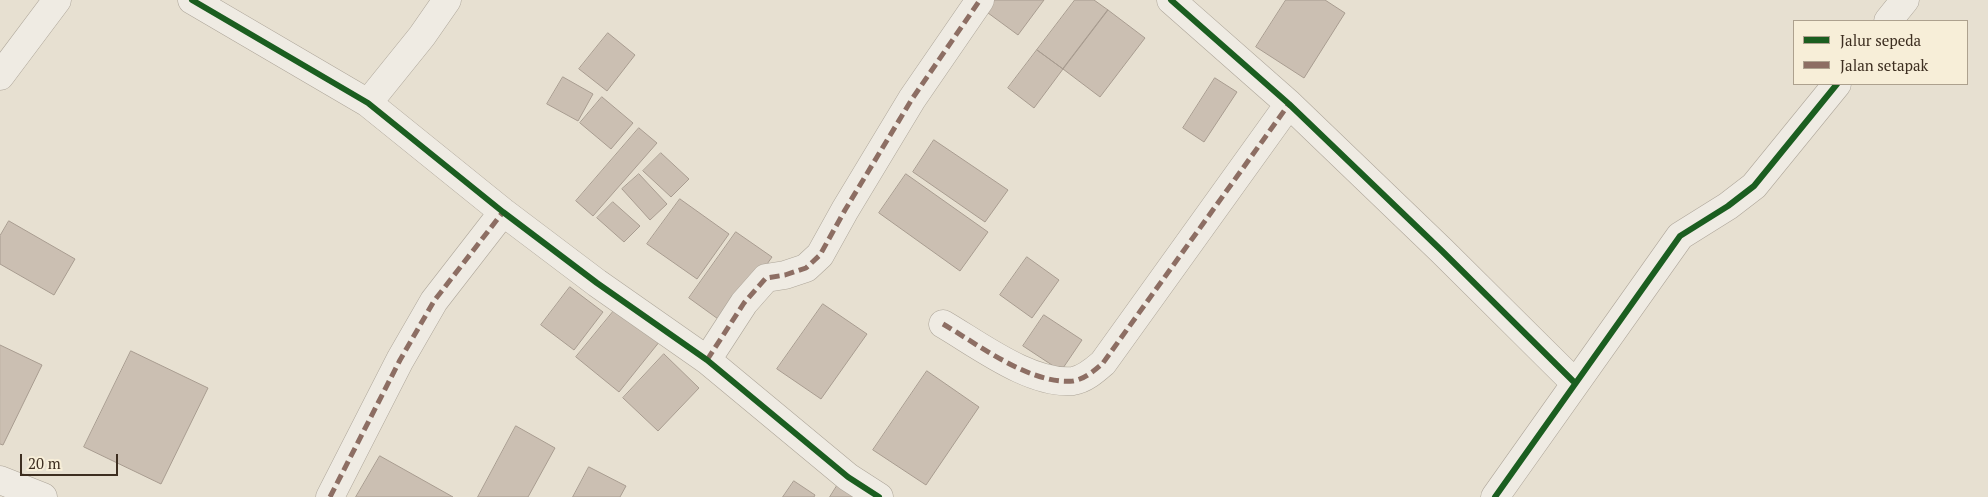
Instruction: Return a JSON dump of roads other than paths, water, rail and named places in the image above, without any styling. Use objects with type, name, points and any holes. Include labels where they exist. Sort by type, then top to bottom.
[{"type":"street","points":[[0,76],[57,0]]},
{"type":"street","points":[[192,0],[368,103],[503,212],[597,283],[707,360],[848,477],[879,497]]},
{"type":"street","points":[[368,103],[447,0]]},
{"type":"street","points":[[707,360],[744,303],[766,278],[785,275],[806,268],[820,255],[912,99],[980,0]]},
{"type":"street","points":[[1171,0],[1289,104],[1575,383]]},
{"type":"street","points":[[1889,20],[1905,0]]},
{"type":"street","points":[[1495,497],[1680,236],[1728,206],[1754,186],[1836,85]]},
{"type":"street","points":[[943,324],[1022,370],[1036,375],[1074,381],[1090,374],[1103,363],[1289,104]]},
{"type":"street","points":[[330,497],[400,360],[434,301],[503,212]]},
{"type":"street","points":[[0,480],[43,497]]}]
